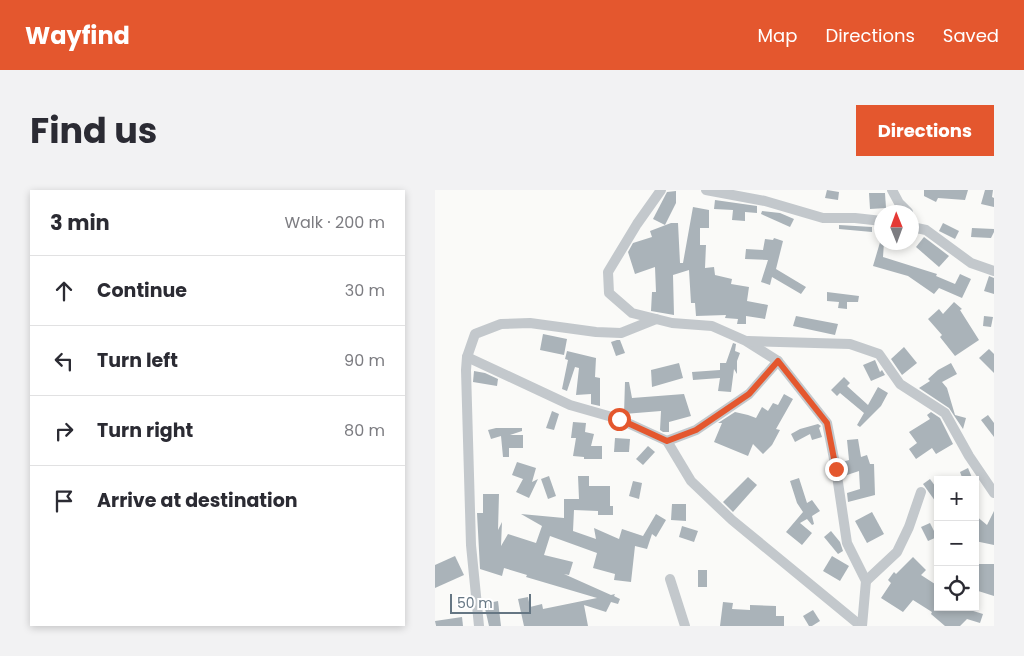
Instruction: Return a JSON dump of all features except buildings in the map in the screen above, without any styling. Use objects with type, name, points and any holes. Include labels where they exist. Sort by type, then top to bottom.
[{"type":"street","points":[[661,190],[607,272],[609,293],[632,313],[672,323],[712,326],[746,341],[778,361],[827,423],[847,543],[866,581],[862,626]]},
{"type":"street","points":[[706,190],[765,201],[823,218],[874,220]]},
{"type":"street","points":[[892,190],[901,205]]},
{"type":"street","points":[[919,223],[971,263],[994,271]]},
{"type":"street","points":[[919,229],[926,230]]},
{"type":"street","points":[[479,626],[471,545],[467,357],[475,334],[501,324],[530,323],[596,332],[621,333],[656,319]]},
{"type":"street","points":[[746,341],[849,344],[879,354],[900,384],[945,413],[969,456],[994,493]]},
{"type":"street","points":[[467,357],[570,405],[619,419],[667,441],[691,480],[732,520],[862,626]]},
{"type":"street","points":[[667,441],[696,430],[749,394],[778,361]]},
{"type":"street","points":[[866,581],[897,552],[909,527],[921,492]]},
{"type":"street","points":[[670,579],[685,626]]},
{"type":"route","points":[[619,419],[667,441],[696,430],[749,394],[778,361],[827,423],[836,469]]}]
